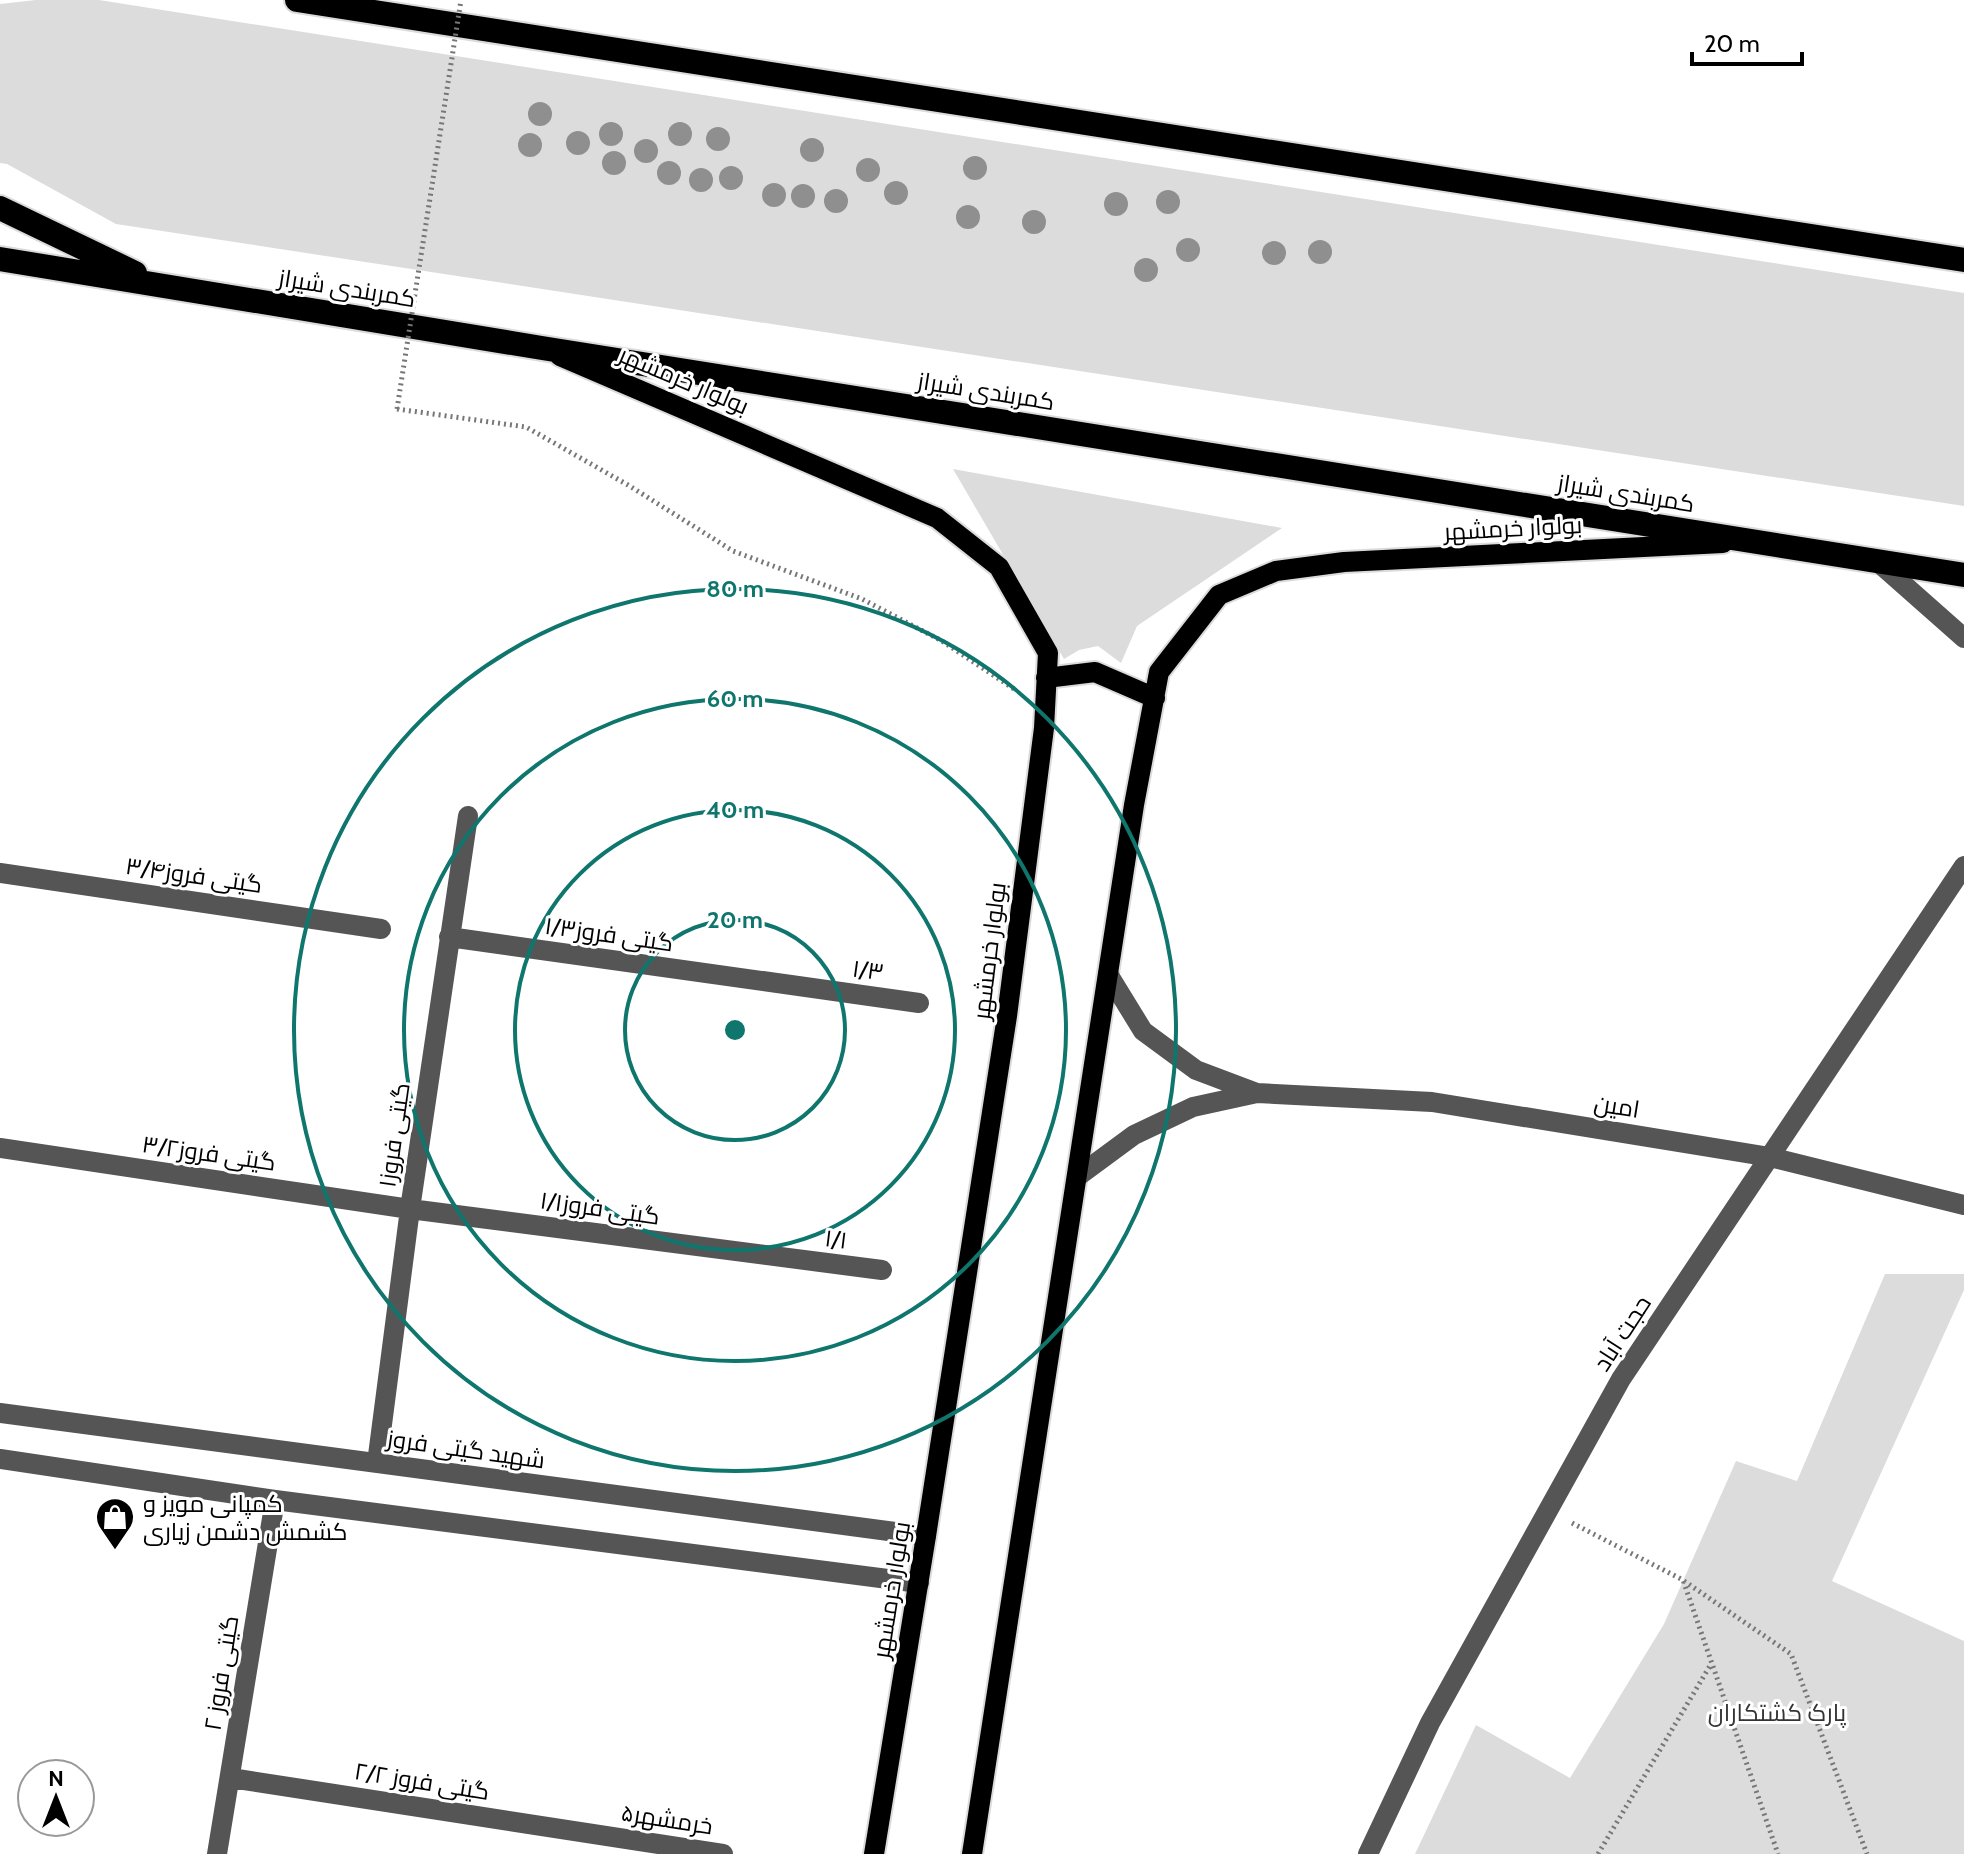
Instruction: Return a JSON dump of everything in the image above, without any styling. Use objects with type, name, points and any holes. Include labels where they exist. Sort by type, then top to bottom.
[{"type":"highway","points":[[297,0],[1964,260]]},
{"type":"highway","points":[[0,208],[158,285]]},
{"type":"highway","name":"کمربندی شیراز","points":[[0,259],[1964,575]]},
{"type":"main road","name":"بولوار خرمشهر","points":[[542,348],[937,518],[999,567],[1048,653],[1045,709],[1007,1016],[874,1854]]},
{"type":"main road","name":"بولوار خرمشهر","points":[[972,1854],[1134,805],[1159,672],[1219,595],[1276,571],[1344,562],[1753,542]]},
{"type":"main road","points":[[1046,678],[1095,672],[1155,698]]},
{"type":"street","points":[[1878,562],[1964,638]]},
{"type":"street","name":"۱گیتی فروز","points":[[377,1463],[410,1209],[468,816]]},
{"type":"street","name":"حجت آباد","points":[[1368,1854],[1430,1723],[1621,1379],[1964,866]]},
{"type":"street","name":"۳/۴گیتی فروز","points":[[0,873],[381,929]]},
{"type":"street","name":"۱/۳گیتی فروز","points":[[449,937],[810,988]]},
{"type":"street","points":[[1108,974],[1143,1031],[1196,1070],[1257,1093]]},
{"type":"street","name":"۱/۳","points":[[810,988],[919,1003]]},
{"type":"street","points":[[1077,1177],[1134,1135],[1193,1107],[1257,1093]]},
{"type":"street","name":"امین","points":[[1257,1093],[1432,1102],[1770,1157],[1964,1205]]},
{"type":"street","name":"۳/۲گیتی فروز","points":[[0,1148],[410,1209]]},
{"type":"street","name":"۱/۱گیتی فروز","points":[[410,1209],[784,1258]]},
{"type":"street","name":"۱/۱","points":[[784,1258],[882,1270]]},
{"type":"street","name":"شهید گیتی فروز","points":[[0,1413],[926,1536]]},
{"type":"street","points":[[0,1459],[275,1500],[919,1583]]},
{"type":"street","name":"گیتی فروز ۲","points":[[217,1854],[275,1500]]},
{"type":"street","name":"گیتی فروز ۲/۲","points":[[231,1778],[604,1836]]},
{"type":"street","name":"خرمشهر۵","points":[[604,1836],[723,1854]]},
{"type":"path","points":[[461,0],[397,409],[526,427],[628,485],[733,551],[862,599],[942,641],[1045,709]]},
{"type":"path","points":[[1548,1511],[1683,1580],[1791,1654],[1867,1854]]},
{"type":"path","points":[[1683,1580],[1778,1854]]},
{"type":"path","points":[[1598,1854],[1712,1663]]},
{"type":"green space","points":[[36,0],[99,0],[1964,293],[1964,506],[116,224],[0,163],[0,4]]},
{"type":"green space","points":[[953,469],[1282,528],[1137,626],[1121,663],[1098,646],[1079,650],[1064,659]]},
{"type":"green space","name":"پارک کشتکاران","points":[[1885,1274],[1964,1274],[1964,1290],[1832,1581],[1964,1641],[1964,1854],[1415,1854],[1476,1725],[1570,1778],[1664,1624],[1736,1461],[1797,1481]]},
{"type":"place","name":"کمپانی مویز و کشمش دشمن زیاری","points":[[115,1551]]}]
